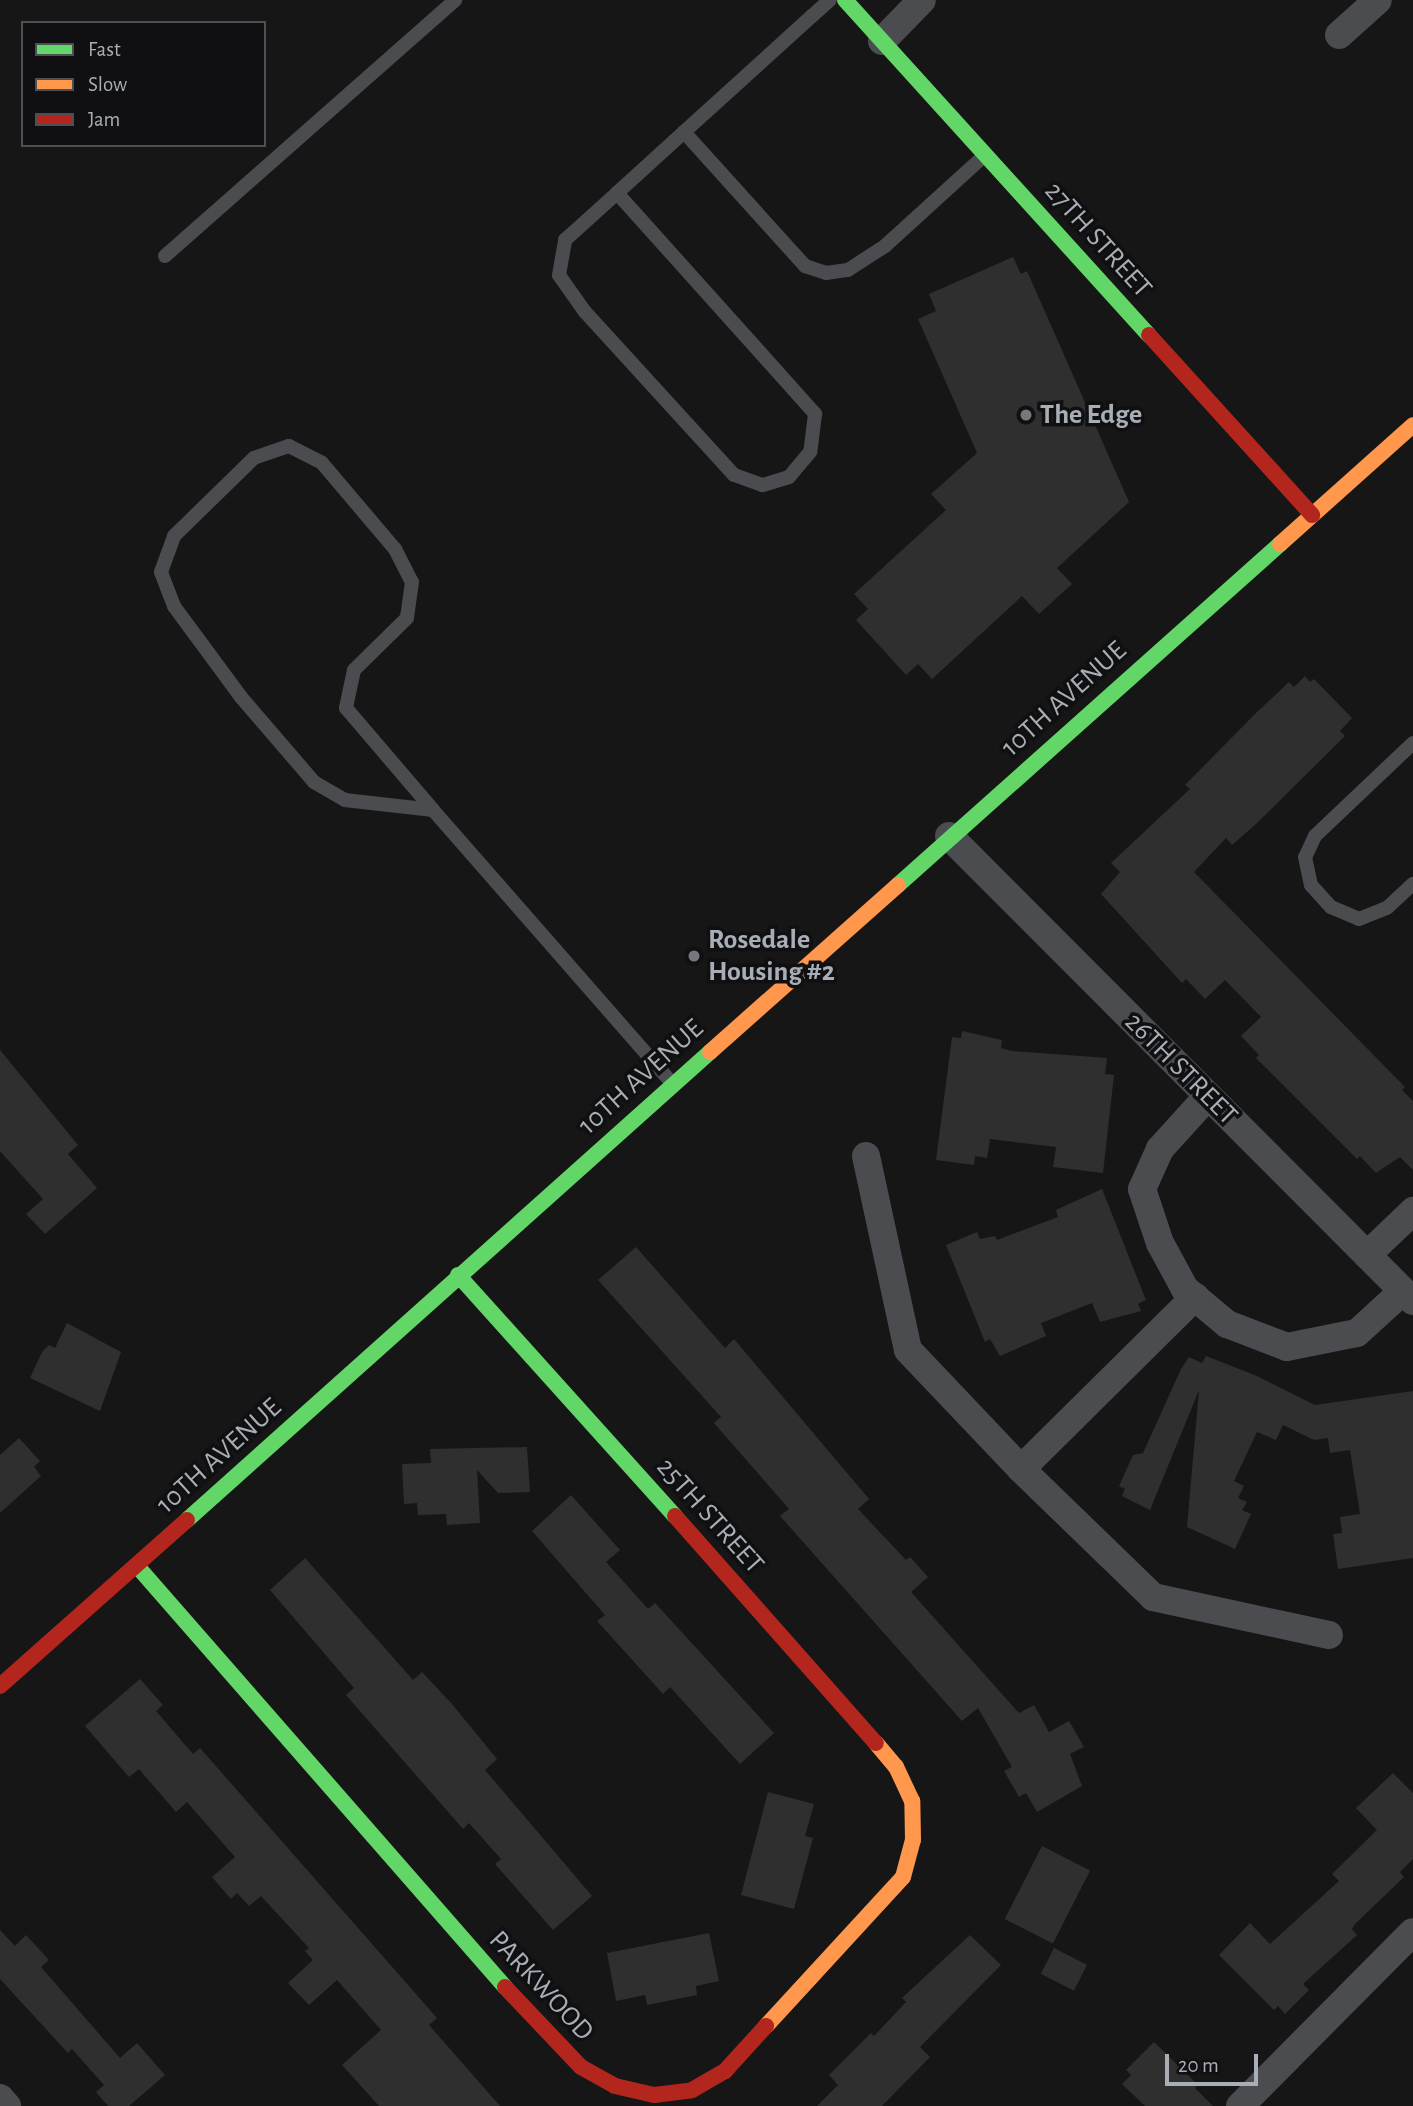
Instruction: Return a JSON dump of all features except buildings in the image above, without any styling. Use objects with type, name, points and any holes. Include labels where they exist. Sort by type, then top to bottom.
[{"type":"street","name":"27TH STREET","points":[[845,0],[1312,515]]},
{"type":"street","points":[[882,41],[922,0]]},
{"type":"street","points":[[1339,35],[1378,0]]},
{"type":"street","name":"10TH AVENUE","points":[[0,1686],[949,836],[1413,425]]},
{"type":"street","name":"26TH STREET","points":[[949,836],[1408,1296]]},
{"type":"street","points":[[1208,1096],[1160,1149],[1142,1189],[1160,1243],[1185,1289],[1227,1324],[1287,1348],[1357,1333],[1408,1296]]},
{"type":"street","points":[[866,1156],[908,1350],[1021,1469],[1153,1597],[1329,1635]]},
{"type":"street","points":[[1367,1255],[1413,1211]]},
{"type":"street","name":"25TH STREET","points":[[458,1275],[849,1710],[896,1766],[912,1801]]},
{"type":"street","points":[[1021,1469],[1195,1297]]},
{"type":"street","name":"PARKWOOD","points":[[137,1566],[553,2042],[581,2067],[615,2086],[654,2095],[692,2090],[725,2071],[903,1877],[913,1840],[912,1801]]},
{"type":"street","points":[[1240,2106],[1413,1932]]},
{"type":"street","points":[[0,2098],[7,2106]]},
{"type":"lane","points":[[165,256],[455,0]]},
{"type":"lane","points":[[617,193],[815,414],[810,452],[789,477],[762,485],[734,475],[585,312],[559,275],[565,240],[830,0]]},
{"type":"lane","points":[[684,132],[806,266],[826,273],[848,270],[885,246],[985,155]]},
{"type":"lane","points":[[433,810],[345,800],[314,782],[241,697],[174,606],[160,572],[174,536],[254,458],[289,446],[322,463],[396,549],[412,582],[407,618],[354,670],[346,708],[673,1084]]},
{"type":"lane","points":[[1413,743],[1315,836],[1305,857],[1311,885],[1331,907],[1359,919],[1388,907],[1413,884]]},
{"type":"traffic: fast","points":[[845,0],[1149,335]]},
{"type":"traffic: fast","points":[[898,885],[1280,544]]},
{"type":"traffic: fast","points":[[187,1520],[710,1052]]},
{"type":"traffic: fast","points":[[458,1275],[675,1516]]},
{"type":"traffic: fast","points":[[137,1566],[505,1987]]},
{"type":"traffic: slow","points":[[1280,544],[1413,425]]},
{"type":"traffic: slow","points":[[710,1052],[898,885]]},
{"type":"traffic: slow","points":[[766,2026],[903,1877],[913,1840],[912,1801],[896,1767],[876,1743]]},
{"type":"traffic: jam","points":[[1149,335],[1312,515]]},
{"type":"traffic: jam","points":[[675,1516],[876,1743]]},
{"type":"traffic: jam","points":[[0,1686],[187,1520]]},
{"type":"traffic: jam","points":[[505,1987],[581,2067],[615,2086],[654,2095],[692,2090],[725,2071],[766,2026]]},
{"type":"place","name":"The Edge","points":[[1026,415]]},
{"type":"place","name":"Rosedale Housing #2","points":[[694,956]]}]
